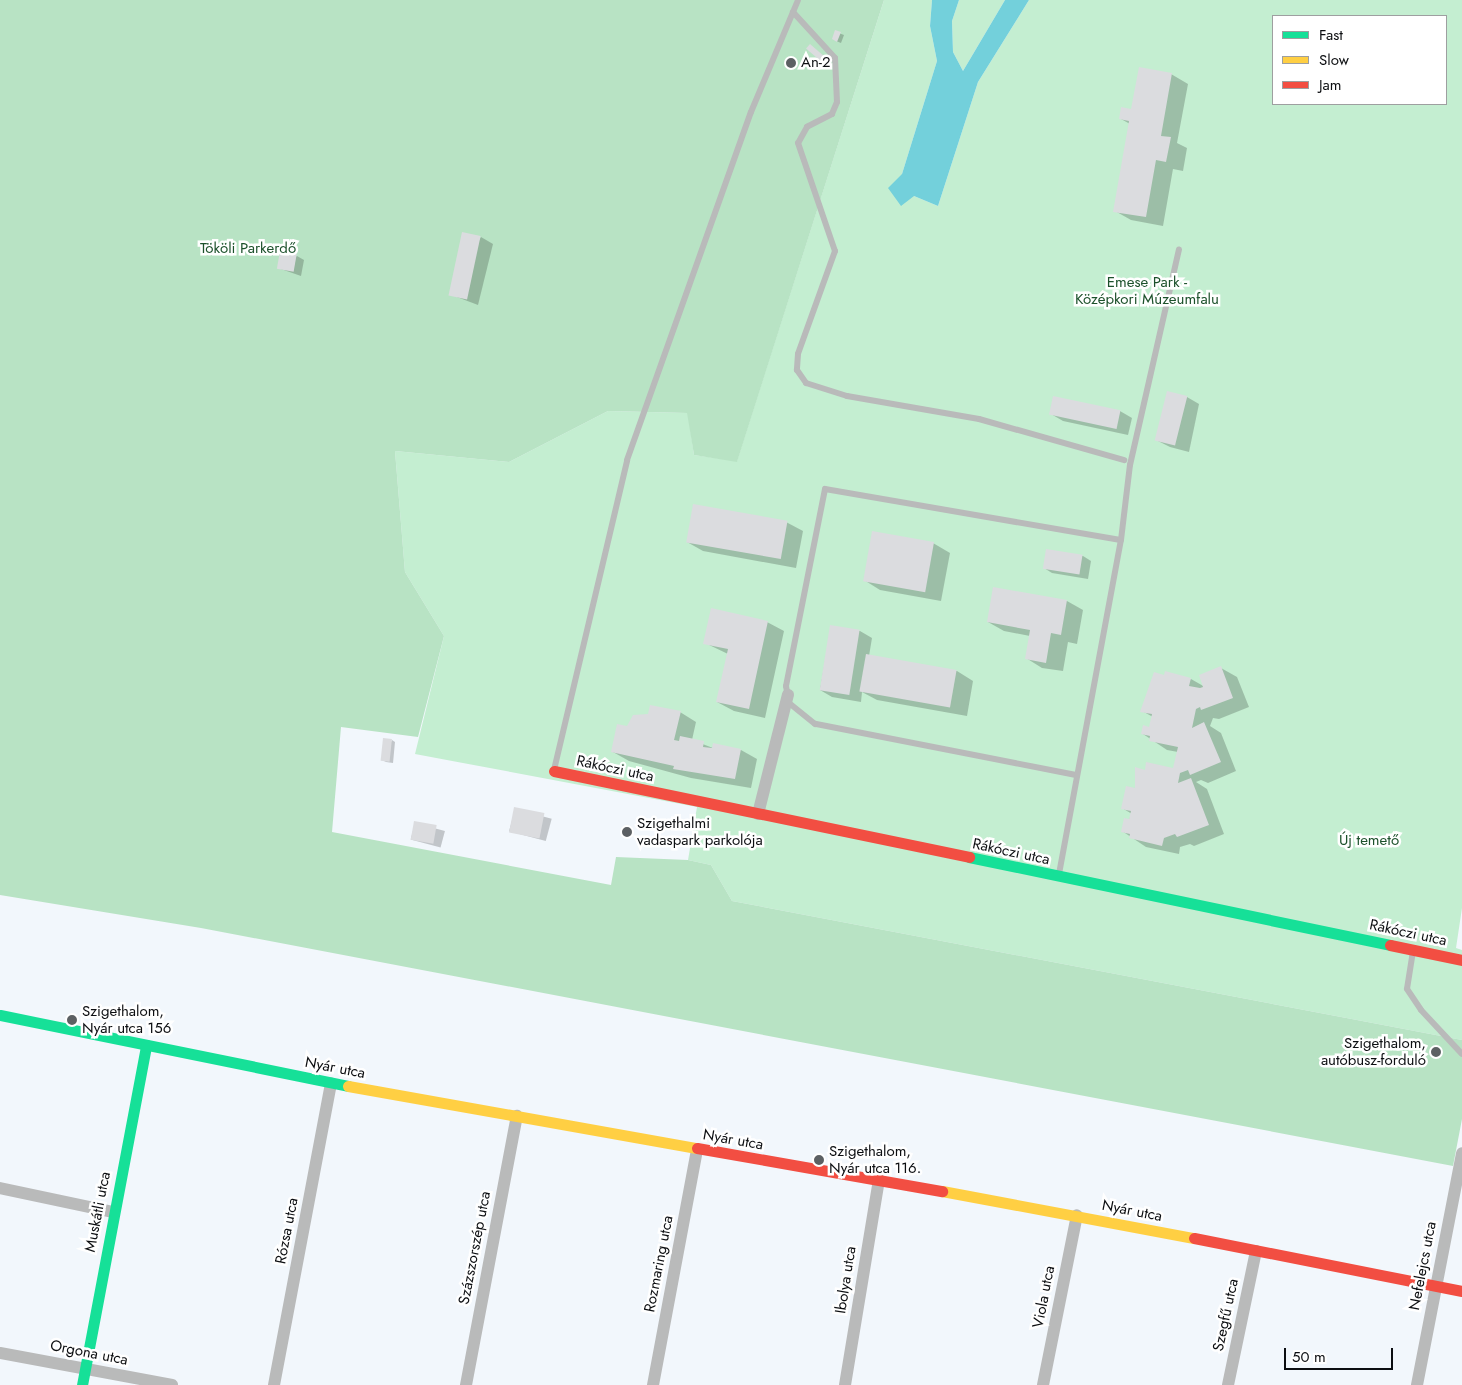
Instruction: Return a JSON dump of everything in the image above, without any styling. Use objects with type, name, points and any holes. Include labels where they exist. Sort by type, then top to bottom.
[{"type":"street","points":[[758,814],[788,695]]},
{"type":"street","name":"Rákóczi utca","points":[[554,771],[1059,878],[1462,960]]},
{"type":"street","name":"Nyár utca","points":[[0,1015],[331,1083],[1077,1215],[1462,1291]]},
{"type":"street","name":"Muskátli utca","points":[[82,1385],[113,1212],[146,1045]]},
{"type":"street","name":"Rózsa utca","points":[[274,1385],[331,1083]]},
{"type":"street","name":"Százszorszép utca","points":[[466,1385],[517,1116]]},
{"type":"street","name":"Rozmaring utca","points":[[654,1385],[697,1149]]},
{"type":"street","name":"Nefelejcs utca","points":[[1417,1385],[1462,1153]]},
{"type":"street","name":"Ibolya utca","points":[[845,1385],[879,1180]]},
{"type":"street","points":[[0,1188],[113,1212]]},
{"type":"street","name":"Viola utca","points":[[1043,1385],[1077,1215]]},
{"type":"street","name":"Szegfű utca","points":[[1228,1385],[1256,1251]]},
{"type":"street","name":"Orgona utca","points":[[0,1353],[172,1385]]},
{"type":"lane","points":[[554,771],[627,460],[751,112],[798,0]]},
{"type":"lane","points":[[794,12],[835,58],[836,94],[832,114],[807,127],[798,143],[836,251],[798,354],[797,370],[806,383],[847,396],[979,419],[1124,460]]},
{"type":"lane","points":[[1059,878],[1058,865],[1121,540],[1130,465],[1178,249]]},
{"type":"lane","points":[[1076,775],[815,724],[800,715],[789,703],[786,686],[825,489],[1121,540]]},
{"type":"lane","points":[[1413,950],[1407,990],[1421,1010],[1462,1054]]},
{"type":"green space","name":"Tököli Parkerdő","points":[[0,0],[884,0],[737,462],[694,455],[687,413],[608,411],[509,462],[395,451],[405,572],[444,636],[418,737],[341,727],[332,832],[611,885],[616,857],[688,860],[711,865],[732,901],[1462,1040],[1462,1119],[1453,1166],[201,928],[0,895]]},
{"type":"green space","points":[[884,0],[932,0],[930,26],[937,61],[902,174],[914,196],[938,206],[978,82],[1029,0],[1462,0],[1462,908],[1456,948],[1462,950],[1462,1040],[732,901],[711,865],[688,860],[697,807],[415,754],[444,636],[405,572],[395,451],[509,462],[608,411],[688,413],[694,455],[737,461]]},
{"type":"green space","points":[[959,0],[1005,0],[963,71],[953,52],[952,21]]},
{"type":"water","points":[[932,0],[959,0],[952,21],[953,52],[963,71],[1005,0],[1029,0],[978,82],[938,206],[914,196],[901,206],[888,188],[902,174],[937,61],[930,26]]},
{"type":"building","points":[[835,30],[841,32],[837,42],[832,39]]},
{"type":"building","points":[[810,44],[827,59],[823,64],[806,49]]},
{"type":"building","points":[[1139,67],[1172,73],[1161,136],[1171,137],[1166,162],[1156,160],[1146,217],[1113,212],[1129,121],[1119,119],[1121,107],[1131,109]]},
{"type":"building","points":[[462,232],[481,236],[467,300],[448,296]]},
{"type":"building","points":[[280,251],[297,254],[294,272],[277,269]]},
{"type":"building","points":[[1167,391],[1187,396],[1175,446],[1155,440]]},
{"type":"building","points":[[1053,396],[1120,410],[1117,429],[1049,415]]},
{"type":"building","points":[[693,504],[788,521],[781,559],[686,542]]},
{"type":"building","points":[[872,531],[934,542],[925,592],[863,581]]},
{"type":"building","points":[[1046,549],[1083,555],[1079,575],[1043,569]]},
{"type":"building","points":[[993,587],[1067,600],[1061,635],[1051,633],[1046,663],[1025,659],[1030,630],[987,622]]},
{"type":"building","points":[[711,608],[768,621],[749,709],[716,702],[728,649],[703,644]]},
{"type":"building","points":[[830,625],[860,630],[849,695],[820,690]]},
{"type":"building","points":[[866,654],[957,670],[950,707],[859,691]]},
{"type":"building","points":[[1221,666],[1233,698],[1201,710],[1200,707],[1196,709],[1192,728],[1204,722],[1221,762],[1190,775],[1188,770],[1180,773],[1178,783],[1191,778],[1209,825],[1177,837],[1175,834],[1164,838],[1162,846],[1129,838],[1130,834],[1121,832],[1124,818],[1129,819],[1131,811],[1121,809],[1126,786],[1135,788],[1135,767],[1145,770],[1146,762],[1173,768],[1178,747],[1149,741],[1150,736],[1141,734],[1143,725],[1149,727],[1152,714],[1140,712],[1154,672],[1164,675],[1165,671],[1191,678],[1189,686],[1200,688],[1203,687],[1199,675]]},
{"type":"building","points":[[650,705],[681,711],[674,740],[679,741],[680,736],[704,741],[703,747],[712,748],[713,743],[741,749],[735,779],[673,769],[674,766],[611,752],[617,724],[627,726],[633,715],[648,714]]},
{"type":"building","points":[[383,738],[392,739],[390,762],[381,761]]},
{"type":"building","points":[[514,807],[544,813],[539,838],[509,833]]},
{"type":"building","points":[[414,821],[437,825],[433,844],[411,840]]},
{"type":"traffic: fast","points":[[969,857],[1390,945]]},
{"type":"traffic: fast","points":[[0,1015],[348,1086]]},
{"type":"traffic: fast","points":[[82,1385],[146,1045]]},
{"type":"traffic: slow","points":[[348,1086],[697,1148]]},
{"type":"traffic: slow","points":[[942,1191],[1194,1238]]},
{"type":"traffic: jam","points":[[554,771],[969,857]]},
{"type":"traffic: jam","points":[[1390,945],[1462,960]]},
{"type":"traffic: jam","points":[[697,1148],[942,1191]]},
{"type":"traffic: jam","points":[[1194,1238],[1462,1291]]},
{"type":"place","name":"An-2","points":[[791,63]]},
{"type":"place","name":"Szigethalmi vadaspark parkolója","points":[[627,832]]},
{"type":"place","name":"Szigethalom, Nyár utca 156","points":[[72,1020]]},
{"type":"place","name":"Szigethalom, autóbusz-forduló","points":[[1436,1052]]},
{"type":"place","name":"Szigethalom, Nyár utca 116.","points":[[819,1160]]},
{"type":"park label","name":"Emese Park - Középkori Múzeumfalu","points":[[1147,290]]},
{"type":"park label","name":"Új temető","points":[[1369,841]]}]
